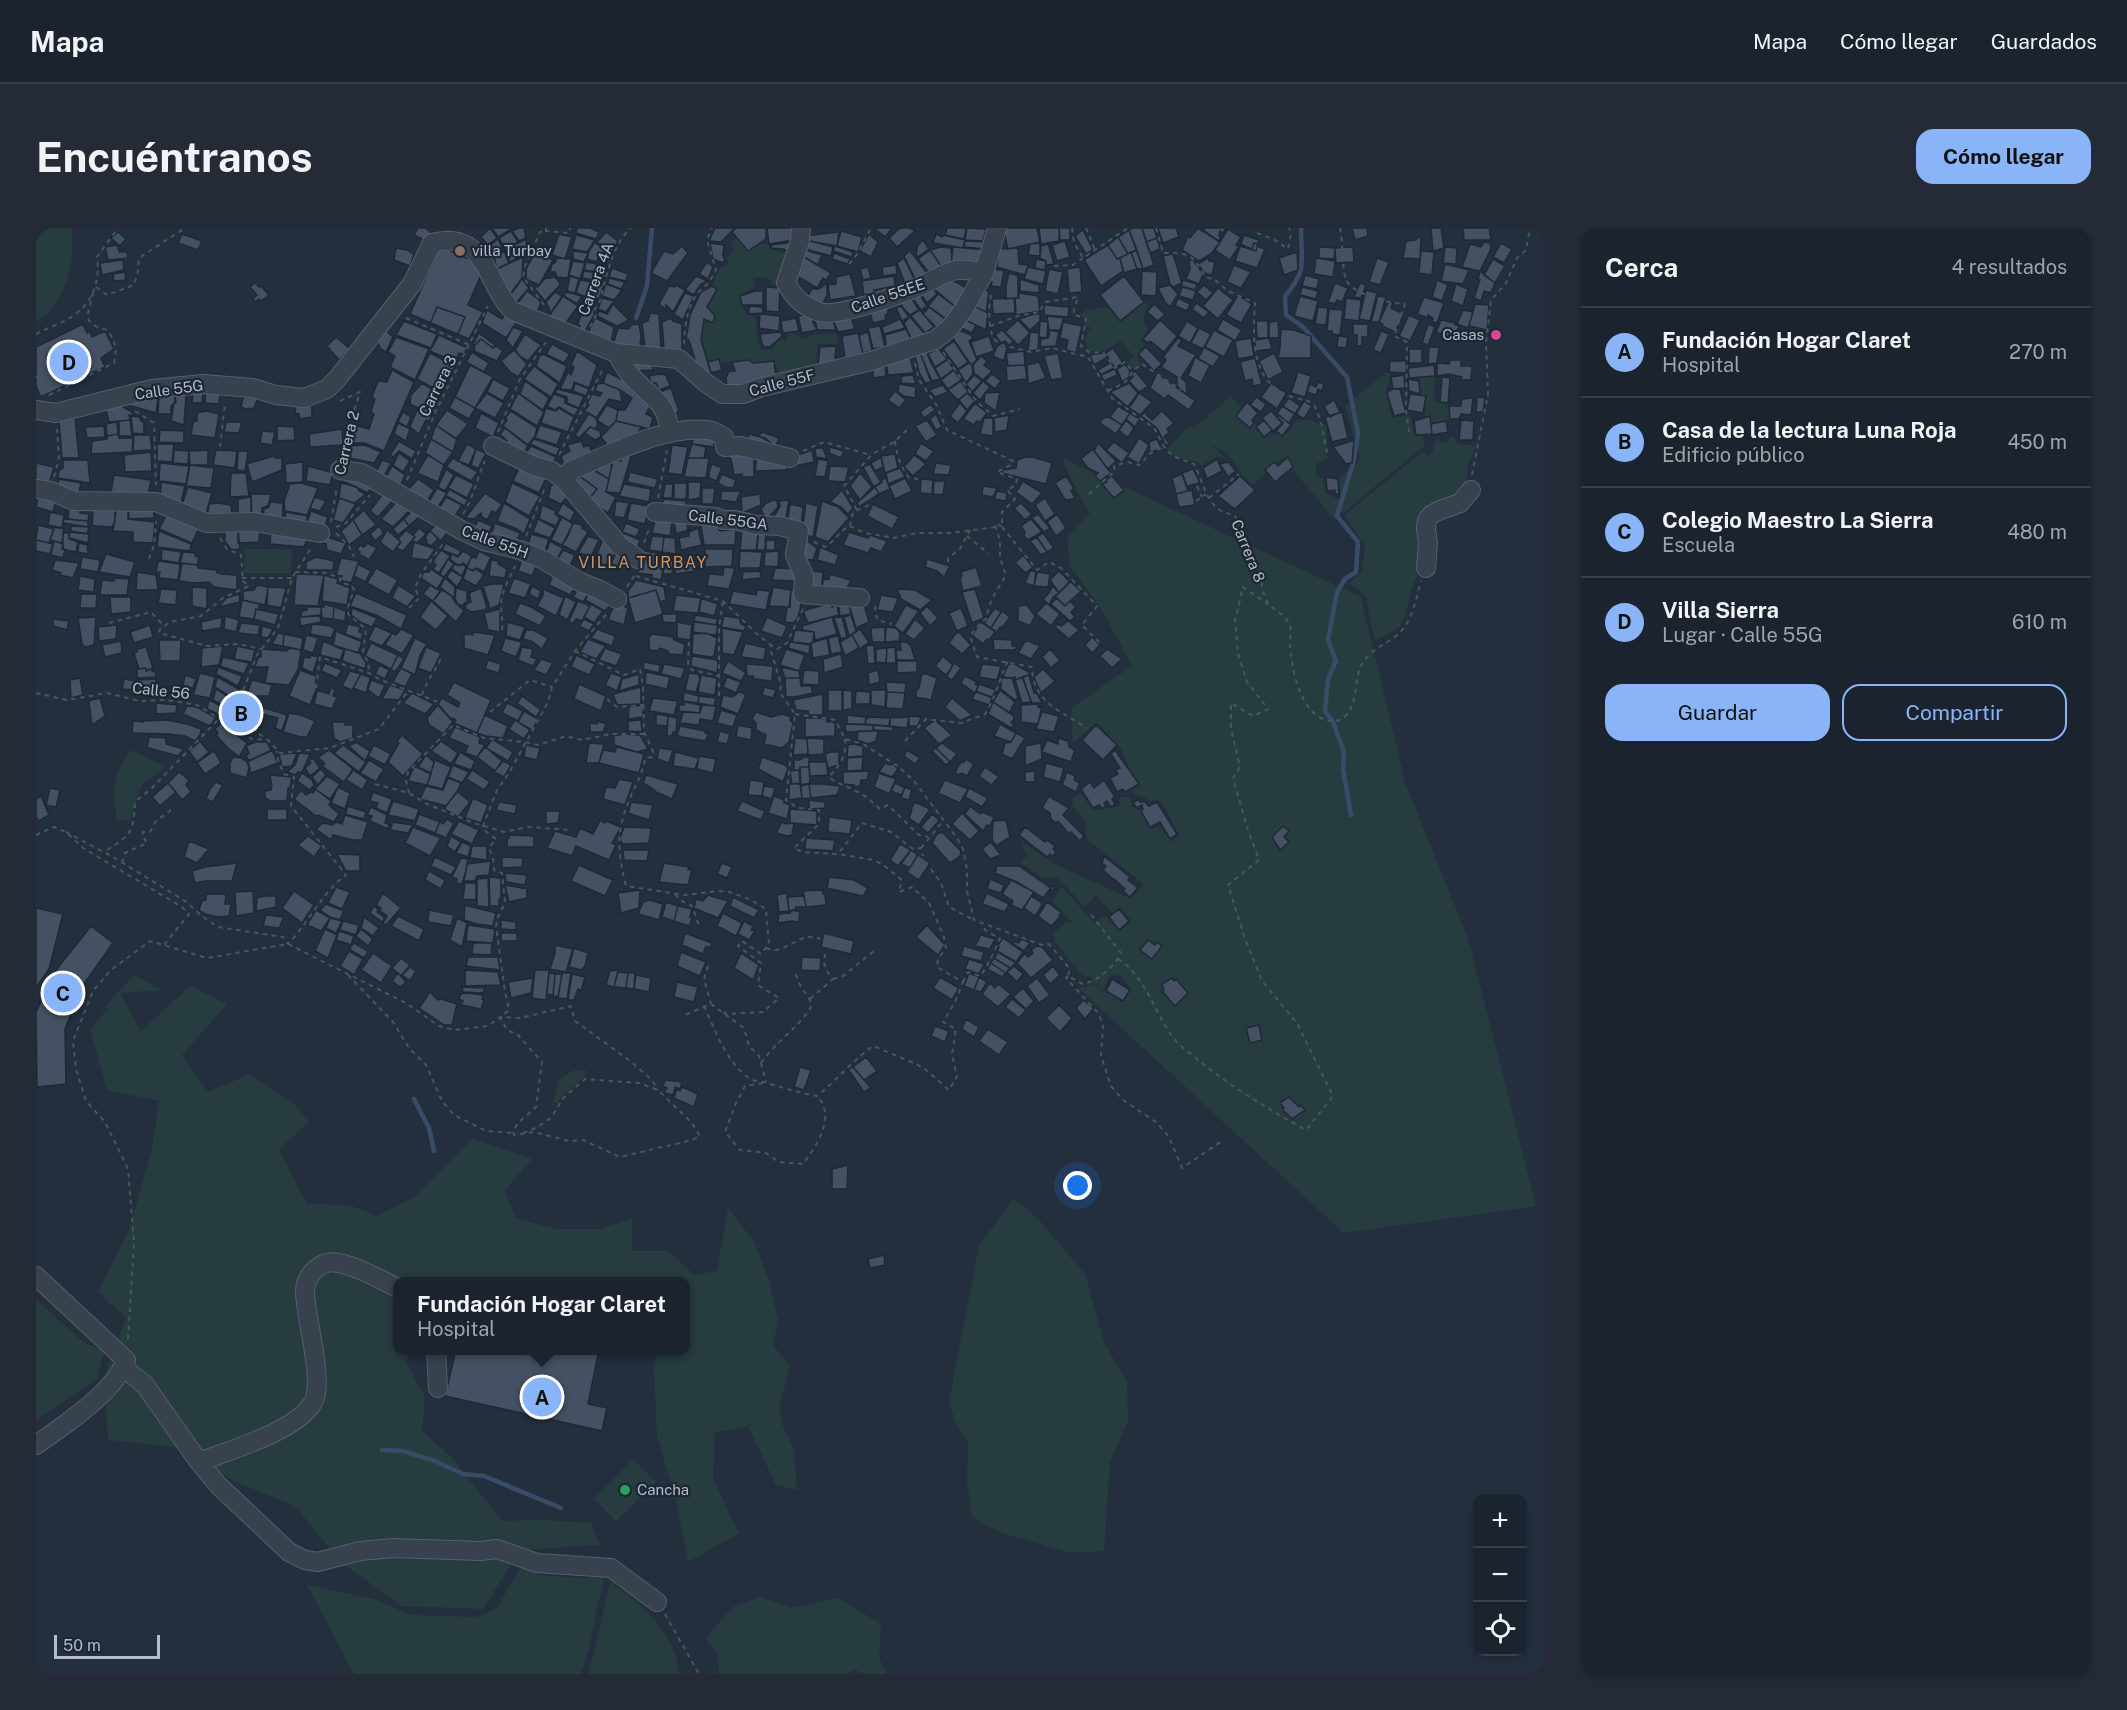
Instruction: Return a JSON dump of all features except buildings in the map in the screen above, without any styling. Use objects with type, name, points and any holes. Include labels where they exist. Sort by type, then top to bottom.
[{"type":"street","name":"Calle 55EE","points":[[801,228],[800,241],[786,283],[794,298],[821,313],[844,311],[919,287],[942,275],[958,270],[984,273]]},
{"type":"street","points":[[984,273],[997,228]]},
{"type":"street","name":"Calle 55F","points":[[391,310],[412,284],[432,243],[451,235],[460,236],[473,241],[479,247],[505,304],[513,311],[616,353],[679,359],[722,394],[743,394],[762,387],[871,361],[935,340],[950,328],[964,309],[984,273]]},
{"type":"street","name":"Calle 55G","points":[[39,404],[56,413],[152,389],[204,384],[253,388],[276,395],[304,398],[327,389],[337,379],[391,310]]},
{"type":"street","points":[[616,353],[633,379],[660,402],[669,417],[670,432]]},
{"type":"street","points":[[566,482],[570,471],[670,432],[708,429],[724,436],[725,447],[740,446],[790,458]]},
{"type":"street","points":[[493,446],[534,466],[552,471],[566,482],[637,568]]},
{"type":"street","name":"Calle 55H","points":[[340,470],[361,473],[461,531],[484,541],[520,550],[542,559],[617,599]]},
{"type":"street","points":[[43,490],[74,501],[156,502],[207,523],[255,522],[325,532]]},
{"type":"street","points":[[1426,568],[1427,520],[1438,511],[1460,503],[1471,490]]},
{"type":"street","name":"Calle 55GA","points":[[655,512],[715,517],[800,531],[795,555],[804,576],[808,594]]},
{"type":"street","points":[[808,594],[860,598]]},
{"type":"street","points":[[199,1462],[296,1422],[314,1403],[317,1382],[305,1290],[310,1275],[321,1265],[337,1262],[393,1286]]},
{"type":"street","points":[[36,1276],[145,1385],[199,1462],[236,1503],[289,1552],[305,1560],[318,1562],[360,1551],[393,1548],[481,1551],[496,1549],[537,1563],[610,1568],[657,1602]]},
{"type":"street","points":[[436,1355],[438,1388]]},
{"type":"street","points":[[36,1445],[98,1398],[125,1364]]},
{"type":"path","points":[[39,404],[114,363],[117,349],[112,337],[107,330],[96,328],[89,323],[87,316],[99,272],[98,257],[118,228]]},
{"type":"path","points":[[95,286],[107,295],[135,285],[139,258],[185,228]]},
{"type":"path","points":[[557,330],[547,317],[541,300],[523,277],[525,266],[540,232],[545,230],[569,233],[570,228]]},
{"type":"path","name":"Carrera 4A","points":[[583,340],[596,315],[595,309],[599,304],[615,253],[624,233],[631,228]]},
{"type":"path","points":[[684,346],[690,310],[701,289],[708,286],[716,270],[707,240],[712,228]]},
{"type":"path","points":[[849,264],[858,253],[871,228]]},
{"type":"path","points":[[1072,228],[1074,243],[1083,258]]},
{"type":"path","points":[[1086,228],[1095,250]]},
{"type":"path","points":[[1054,266],[1072,266],[1128,228]]},
{"type":"path","points":[[1156,228],[1163,253],[1184,253],[1194,259],[1205,277],[1214,279],[1228,291],[1255,303],[1255,356],[1266,381],[1292,396],[1307,400],[1316,408],[1328,458]]},
{"type":"path","points":[[1257,233],[1275,240],[1287,249],[1291,233],[1289,228]]},
{"type":"path","points":[[1340,228],[1346,279],[1360,294],[1405,304],[1394,336],[1407,342],[1406,410],[1409,432]]},
{"type":"path","points":[[1471,490],[1472,471],[1488,394],[1486,342],[1491,300],[1506,282],[1517,258],[1526,250],[1530,228]]},
{"type":"path","points":[[984,273],[992,290],[989,309],[990,326],[993,338],[1001,345],[1031,352],[1052,348],[1085,356],[1090,352]]},
{"type":"path","name":"Carrera 3","points":[[400,495],[422,442],[498,287]]},
{"type":"path","points":[[36,334],[78,312],[93,293]]},
{"type":"path","points":[[990,326],[1018,316],[1039,312],[1044,302],[1078,297],[1073,314],[1086,319],[1081,346],[1090,352],[1103,352],[1115,369],[1125,362],[1132,371]]},
{"type":"path","points":[[391,310],[470,345]]},
{"type":"path","points":[[935,340],[976,401],[993,416],[1020,410]]},
{"type":"path","points":[[911,349],[919,380],[936,404],[947,430],[1013,461],[1011,465],[997,472],[1017,480],[1016,485],[1007,490],[1015,499],[1002,512],[1002,527]]},
{"type":"path","name":"Carrera 8","points":[[1076,354],[1088,357],[1112,398],[1154,428],[1166,450],[1175,457],[1194,464],[1206,494],[1217,509],[1235,516],[1244,533],[1247,550],[1260,575],[1265,598],[1269,605],[1282,613],[1288,622],[1297,684],[1310,711],[1320,718],[1333,722],[1348,713],[1354,700],[1356,680],[1361,666],[1368,655],[1399,634],[1411,615],[1426,568]]},
{"type":"path","points":[[36,377],[76,357]]},
{"type":"path","points":[[1108,391],[1124,384],[1131,377],[1132,371],[1142,364],[1181,390]]},
{"type":"path","points":[[220,447],[228,385]]},
{"type":"path","name":"Carrera 2","points":[[107,850],[129,836],[135,802],[241,696],[257,655],[278,628],[292,578],[325,532],[345,455],[346,436],[360,392],[335,403]]},
{"type":"path","points":[[116,399],[154,423],[157,530],[149,559]]},
{"type":"path","points":[[43,490],[59,458],[56,413]]},
{"type":"path","points":[[856,510],[844,486],[871,456],[895,441],[910,427]]},
{"type":"path","points":[[895,441],[898,460],[903,470],[909,478],[918,479]]},
{"type":"path","points":[[790,458],[824,442],[871,456]]},
{"type":"path","points":[[1089,494],[1115,471],[1114,466],[1127,462],[1140,465],[1149,454],[1163,445]]},
{"type":"path","points":[[1209,498],[1239,474]]},
{"type":"path","points":[[325,532],[345,524],[373,492],[376,482]]},
{"type":"path","points":[[1197,486],[1202,497]]},
{"type":"path","points":[[1196,501],[1206,494]]},
{"type":"path","points":[[850,526],[853,512],[869,505]]},
{"type":"path","points":[[213,523],[227,549],[241,555],[243,582],[249,586],[223,598],[201,616],[170,622],[160,629],[159,633],[207,646],[238,644],[261,649]]},
{"type":"path","points":[[1088,728],[1041,698],[1034,685],[1032,667],[977,657],[970,636],[987,618],[994,596],[1006,576],[1004,564],[1000,558],[1000,541],[996,523],[1002,527],[1037,570],[1049,561],[1061,568],[1097,606],[1082,625],[1101,644]]},
{"type":"path","points":[[825,547],[850,526],[885,538],[917,533],[950,533],[996,527]]},
{"type":"path","points":[[948,562],[948,558],[960,549],[970,530]]},
{"type":"path","points":[[967,536],[989,554]]},
{"type":"path","points":[[342,537],[354,557]]},
{"type":"path","points":[[637,568],[723,601],[757,634],[777,649],[787,643],[808,594]]},
{"type":"path","points":[[295,572],[326,573],[340,578],[339,582],[351,586],[354,590],[348,614],[366,629],[363,653],[368,662],[369,673]]},
{"type":"path","points":[[409,608],[419,598],[415,588],[421,574]]},
{"type":"path","points":[[242,578],[292,578]]},
{"type":"path","points":[[1118,958],[1126,964],[1145,990],[1176,1042],[1258,1103],[1306,1130],[1333,1096],[1297,1023],[1262,981],[1245,939],[1228,885],[1259,860],[1233,778],[1240,767],[1231,728],[1231,703],[1253,716],[1268,709],[1247,682],[1238,653],[1235,621],[1243,587],[1269,605]]},
{"type":"path","points":[[860,598],[874,603],[877,620],[892,624]]},
{"type":"path","points":[[36,835],[54,827],[66,832],[185,901],[218,927],[283,937],[288,944],[406,1003],[440,1026],[454,1030],[488,1026],[509,1010],[496,926],[505,903],[502,873],[494,870],[493,857],[489,848],[496,839],[484,830],[483,826],[497,790],[509,773],[548,702],[552,687],[575,651],[617,599]]},
{"type":"path","points":[[719,696],[719,628],[723,601]]},
{"type":"path","points":[[109,622],[151,612],[164,626]]},
{"type":"path","points":[[689,642],[688,665],[692,670],[719,676]]},
{"type":"path","points":[[771,645],[782,688],[780,693],[795,714],[786,800],[798,808],[819,810],[819,824],[794,848],[802,852],[838,854],[873,860],[903,880],[899,892],[912,887],[929,903],[944,937],[946,948],[938,959],[937,967],[963,982]]},
{"type":"path","points":[[575,651],[624,675],[640,669],[645,734],[652,757],[645,758],[619,834],[618,853],[626,886],[675,894],[697,895],[719,891],[729,892],[766,909],[769,944],[761,954],[742,941],[738,946],[761,963],[758,985],[779,998],[763,1012],[727,1014],[720,1011]]},
{"type":"path","points":[[422,694],[429,676],[438,667],[442,656]]},
{"type":"path","points":[[316,688],[320,657],[369,673],[438,702]]},
{"type":"path","points":[[905,741],[926,719],[961,723],[985,714],[998,689],[999,678],[1008,661]]},
{"type":"path","points":[[490,712],[530,680],[552,687]]},
{"type":"path","points":[[241,696],[254,709],[256,732],[268,740],[280,753],[330,748],[379,729],[408,691]]},
{"type":"path","name":"Calle 56","points":[[36,693],[67,700],[107,693],[140,701],[166,700],[197,705],[252,739],[268,740]]},
{"type":"path","points":[[607,699],[617,707],[644,705]]},
{"type":"path","points":[[795,714],[835,720],[845,739],[845,757],[829,777],[842,786],[853,789],[880,809],[888,805],[919,835],[928,837]]},
{"type":"path","points":[[409,793],[406,781],[408,772],[453,725],[484,738],[538,745],[566,736],[582,740],[611,734],[645,734]]},
{"type":"path","points":[[845,739],[863,744],[899,767],[914,781],[943,820],[963,849],[968,869],[968,891],[974,920]]},
{"type":"path","points":[[125,1364],[134,1242],[128,1169],[105,1122],[86,1101],[76,1069],[74,1041],[93,991],[111,969],[150,941],[207,958],[288,944],[339,880],[346,875],[291,806],[294,777],[284,774],[277,751]]},
{"type":"path","points":[[375,784],[409,793],[428,804],[504,832],[528,827],[572,830]]},
{"type":"path","points":[[122,863],[125,853],[147,843],[142,835],[143,832],[150,832],[156,821],[170,811],[170,805]]},
{"type":"path","points":[[923,856],[921,848],[943,820]]},
{"type":"path","points":[[838,854],[862,823],[891,832],[913,849],[921,848]]},
{"type":"path","points":[[66,832],[83,848],[172,901],[189,914],[164,945]]},
{"type":"path","points":[[931,869],[941,884],[949,908],[974,920],[1042,945],[1049,944],[1070,969],[1066,978],[1099,1014],[1102,1026],[1101,1056],[1111,1086],[1123,1100],[1156,1122],[1169,1137],[1182,1168],[1222,1141]]},
{"type":"path","points":[[675,894],[680,900],[692,906],[699,926]]},
{"type":"path","points":[[1068,976],[1083,984],[1095,981],[1121,953],[1089,912]]},
{"type":"path","points":[[817,1096],[830,1086],[853,1060],[873,1046],[925,1069],[949,1090],[957,1077],[952,1054],[956,1029],[943,1022],[968,972],[980,976],[1000,939],[985,930],[982,923]]},
{"type":"path","points":[[765,948],[778,950],[797,940],[815,937],[820,939]]},
{"type":"path","points":[[810,999],[833,979],[843,976],[875,950]]},
{"type":"path","points":[[826,952],[825,970],[833,979]]},
{"type":"path","points":[[708,966],[704,979],[711,1004],[744,1028],[749,1046],[759,1056],[766,1082]]},
{"type":"path","points":[[347,972],[351,980],[373,999],[393,1022],[409,1048],[426,1065],[442,1101],[454,1115],[486,1131],[534,1132],[569,1141],[583,1140],[620,1157],[700,1136],[692,1123],[658,1090],[652,1080],[575,1021],[571,1006],[520,1018],[500,1017]]},
{"type":"path","points":[[761,1063],[767,1053],[806,1017],[812,1005],[797,981],[796,974]]},
{"type":"path","points":[[686,1016],[711,1004]]},
{"type":"path","points":[[704,1006],[730,1057],[751,1079],[766,1082],[783,1089],[817,1096],[822,1101],[825,1122],[822,1136],[803,1164],[779,1162],[766,1153],[740,1150],[725,1132],[745,1086],[766,1082]]},
{"type":"path","points":[[500,1017],[507,1030],[518,1035],[542,1062],[536,1107],[518,1123],[513,1133]]},
{"type":"path","points":[[523,1133],[538,1127],[552,1117],[563,1098],[585,1079],[639,1083],[658,1090]]},
{"type":"path","points":[[669,1618],[699,1674]]},
{"type":"green space","points":[[36,228],[72,228],[72,238],[70,268],[64,288],[52,308],[36,322]]},
{"type":"green space","points":[[738,239],[748,251],[759,244],[769,244],[770,249],[791,255],[781,286],[774,285],[765,278],[753,277],[755,288],[739,295],[744,309],[756,318],[760,349],[770,350],[782,338],[785,342],[790,332],[804,339],[816,334],[836,333],[839,344],[818,344],[815,364],[792,375],[790,370],[779,374],[774,361],[753,363],[749,360],[720,363],[719,359],[708,362],[701,340],[704,319],[715,316],[707,307],[717,289],[712,286],[720,267],[726,266],[727,258],[735,250],[731,246],[733,241]]},
{"type":"green space","points":[[1149,300],[1143,319],[1147,330],[1141,342],[1145,344],[1137,354],[1140,365],[1131,369],[1127,363],[1134,356],[1121,341],[1102,352],[1089,351],[1084,339],[1091,327],[1085,326],[1085,317],[1079,316],[1086,310],[1107,307],[1120,322]]},
{"type":"green space","points":[[1388,371],[1391,377],[1386,389],[1392,418],[1410,415],[1415,436],[1423,436],[1425,445],[1342,514],[1340,506],[1335,520],[1283,458],[1253,484],[1244,477],[1229,457],[1211,444],[1226,459],[1219,457],[1202,466],[1198,462],[1175,457],[1167,449],[1190,425],[1194,428],[1231,396],[1266,438],[1268,435],[1288,433],[1296,420],[1310,419],[1321,426],[1325,423],[1327,427],[1326,459],[1316,464],[1316,477],[1323,478],[1326,493],[1340,500],[1339,477],[1356,465],[1360,457],[1345,406]]},
{"type":"green space","points":[[1420,376],[1435,376],[1434,402],[1448,403],[1449,420],[1430,423],[1431,416],[1425,416],[1426,396],[1420,394]]},
{"type":"green space","points":[[1450,437],[1455,437],[1457,444],[1476,446],[1468,463],[1466,488],[1461,494],[1428,509],[1421,568],[1412,588],[1405,615],[1399,627],[1388,635],[1374,640],[1366,597],[1349,583],[1362,572],[1365,546],[1345,515],[1422,452],[1429,456],[1433,451],[1436,438],[1441,443],[1447,443]]},
{"type":"green space","points":[[1062,458],[1361,597],[1405,782],[1468,938],[1536,1206],[1344,1233],[1078,988],[1094,984],[1123,1002],[1131,989],[1120,975],[1109,976],[1104,989],[1092,982],[1092,977],[1082,975],[1055,942],[1054,933],[1067,922],[1073,923],[1052,901],[1062,887],[1094,922],[1106,916],[1120,931],[1131,921],[1120,907],[1112,913],[1096,895],[1085,907],[1058,878],[1042,877],[1020,862],[1027,856],[1021,841],[1053,863],[1131,899],[1143,884],[1087,839],[1084,819],[1072,806],[1073,798],[1080,793],[1095,811],[1119,806],[1120,797],[1131,797],[1131,807],[1141,811],[1151,829],[1160,826],[1171,842],[1179,835],[1158,799],[1151,801],[1131,792],[1141,785],[1130,770],[1122,750],[1097,722],[1073,743],[1071,708],[1132,666],[1102,610],[1070,566],[1067,538],[1090,513],[1077,492]]},
{"type":"green space","points":[[245,549],[292,549],[291,573],[244,573]]},
{"type":"green space","points":[[131,750],[165,767],[142,784],[130,820],[117,821],[114,800],[116,777]]},
{"type":"green space","points":[[134,975],[162,990],[120,993],[141,1031],[190,986],[227,1004],[182,1055],[208,1092],[250,1074],[295,1105],[309,1122],[279,1149],[307,1204],[349,1205],[377,1216],[416,1196],[472,1139],[532,1159],[505,1190],[515,1218],[556,1229],[599,1229],[632,1219],[632,1251],[669,1251],[694,1275],[717,1271],[728,1208],[755,1243],[769,1281],[778,1320],[773,1345],[790,1366],[779,1410],[783,1426],[794,1450],[797,1490],[776,1485],[748,1426],[715,1432],[713,1479],[739,1533],[688,1562],[675,1496],[657,1436],[654,1367],[656,1355],[690,1355],[690,1277],[393,1277],[393,1355],[409,1355],[406,1362],[425,1397],[422,1431],[452,1458],[502,1521],[542,1520],[591,1523],[600,1545],[520,1550],[483,1609],[401,1606],[341,1562],[295,1506],[236,1482],[177,1447],[108,1440],[105,1380],[108,1364],[126,1318],[98,1292],[129,1230],[152,1149],[159,1101],[107,1090],[90,1029],[110,1007],[101,1011]]},
{"type":"green space","points":[[586,1070],[585,1076],[562,1096],[557,1104],[554,1101],[558,1081],[572,1071]]},
{"type":"green space","points":[[1014,1198],[1041,1222],[1085,1274],[1104,1343],[1127,1381],[1128,1421],[1110,1461],[1104,1551],[1071,1553],[1002,1533],[972,1516],[967,1482],[968,1442],[957,1426],[949,1402],[979,1246]]},
{"type":"green space","points":[[36,1300],[85,1343],[104,1351],[97,1379],[36,1420]]},
{"type":"green space","name":"Cancha","points":[[633,1459],[656,1482],[616,1521],[594,1499]]},
{"type":"green space","points":[[521,1566],[539,1575],[604,1577],[581,1674],[354,1674],[307,1585],[374,1599],[411,1615],[476,1617],[497,1608]]},
{"type":"green space","points":[[610,1582],[645,1610],[664,1633],[672,1645],[679,1674],[589,1674]]},
{"type":"green space","points":[[762,1597],[791,1608],[837,1598],[881,1624],[879,1657],[886,1674],[865,1674],[855,1670],[845,1674],[719,1674],[717,1653],[705,1639],[733,1607]]},
{"type":"waterway","points":[[636,318],[647,286],[652,228]]},
{"type":"waterway","points":[[1301,228],[1302,264],[1297,279],[1285,296],[1286,315],[1302,326],[1347,377],[1358,433],[1354,460],[1337,516],[1358,542],[1356,572],[1345,579],[1337,592],[1328,640],[1336,661],[1328,679],[1325,711],[1333,722],[1344,752],[1343,769],[1351,815]]},
{"type":"waterway","points":[[414,1099],[429,1128],[434,1151]]},
{"type":"waterway","points":[[382,1450],[403,1451],[435,1461],[463,1474],[484,1476],[561,1508]]},
{"type":"place","name":"villa Turbay","points":[[460,251]]},
{"type":"place","name":"Casas","points":[[1496,335]]},
{"type":"place","name":"Villa Sierra","points":[[69,362]]},
{"type":"place","name":"Casa de la lectura Luna Roja","points":[[241,713]]},
{"type":"place","name":"Colegio Maestro La Sierra","points":[[63,993]]},
{"type":"place","name":"Fundación Hogar Claret","points":[[542,1397]]},
{"type":"place","name":"Cancha","points":[[625,1490]]},
{"type":"district","name":"VILLA TURBAY","points":[[643,562]]}]
